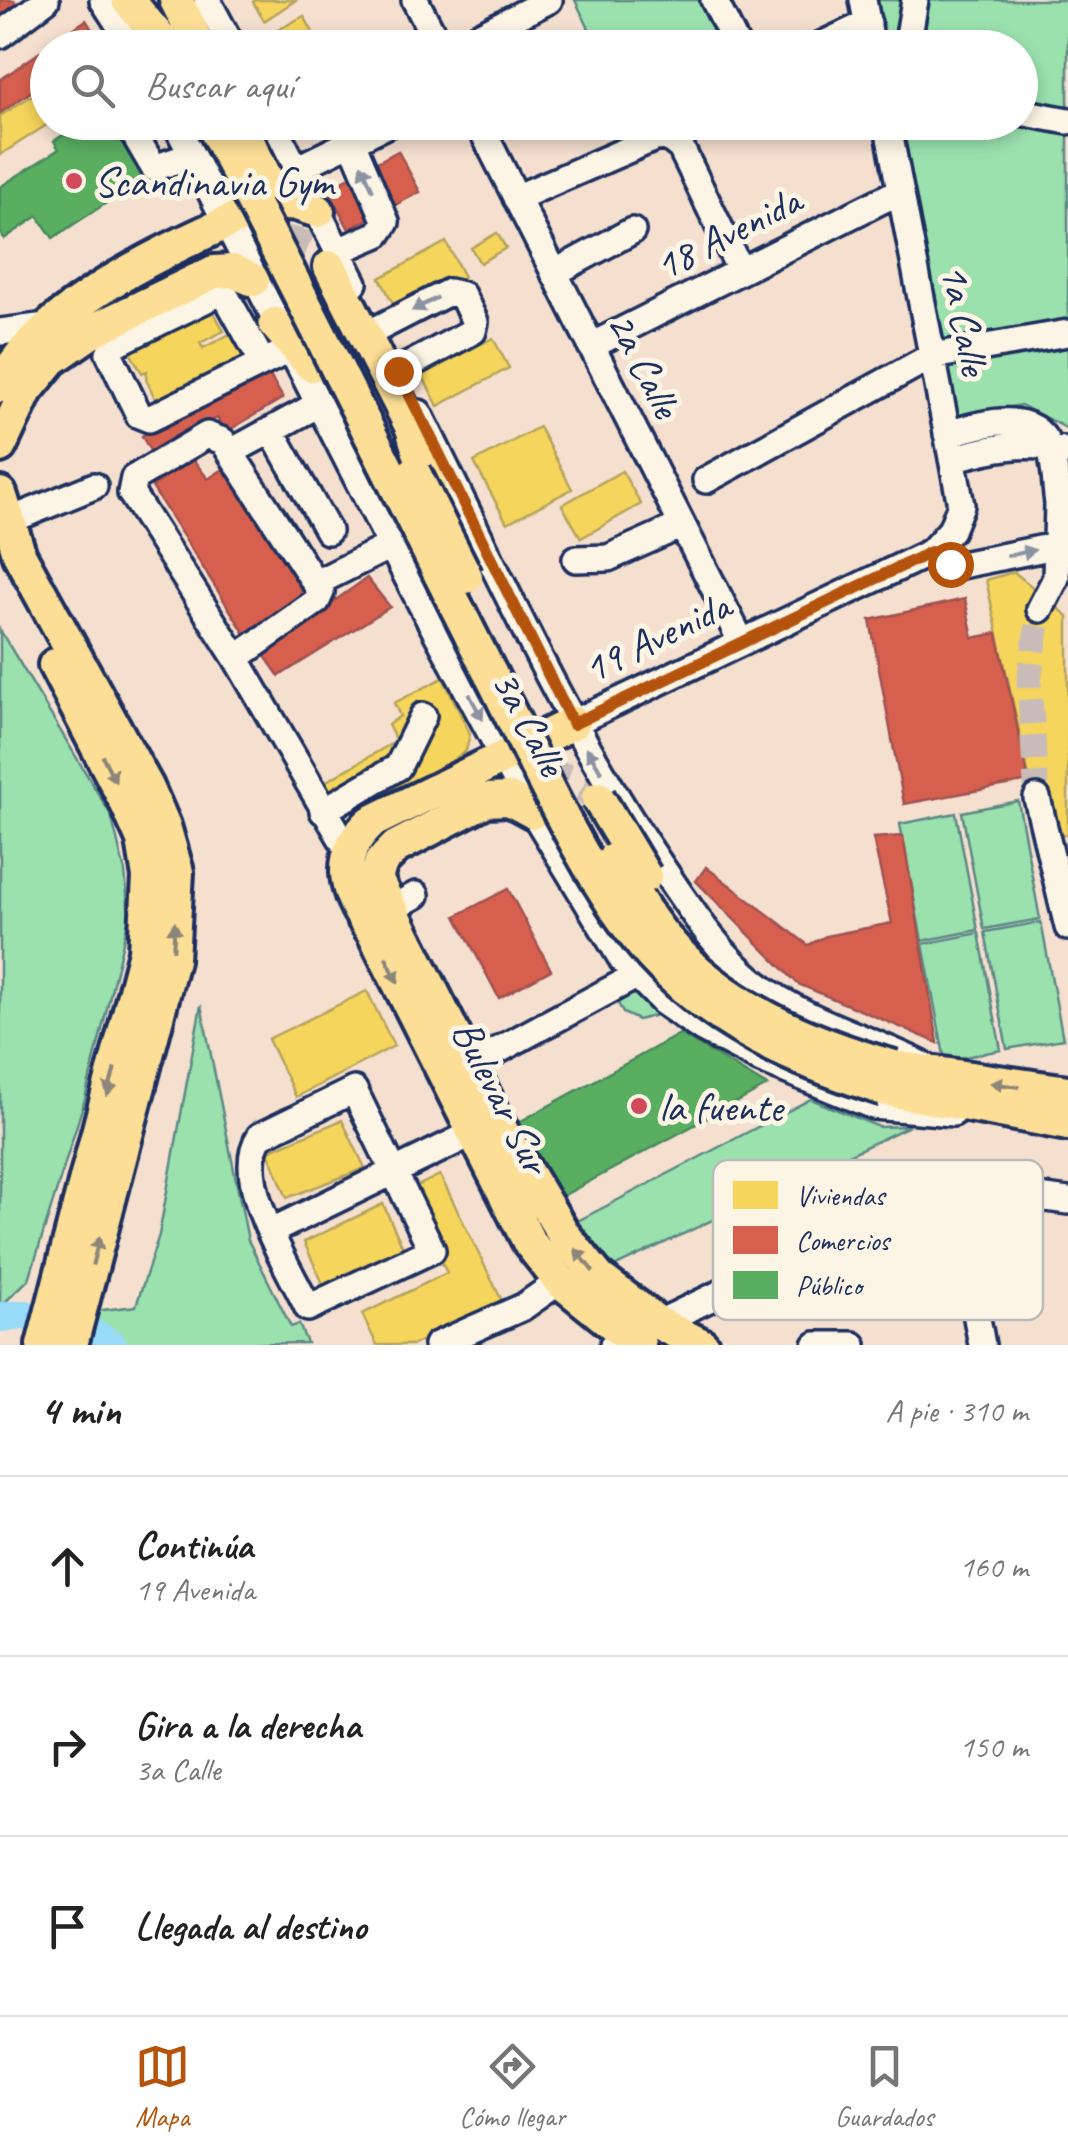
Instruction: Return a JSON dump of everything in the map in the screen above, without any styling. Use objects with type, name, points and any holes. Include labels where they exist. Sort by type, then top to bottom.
[{"type":"main road","points":[[128,0],[146,30]]},
{"type":"main road","points":[[187,2],[195,30]]},
{"type":"main road","points":[[221,140],[506,704],[623,918],[652,956],[720,1017],[772,1047],[1020,1115],[1068,1124]]},
{"type":"main road","points":[[247,140],[600,840],[661,934],[686,962],[781,1027],[889,1078],[943,1074],[1068,1092]]},
{"type":"main road","points":[[0,386],[39,334],[74,304],[262,207],[292,203],[318,210]]},
{"type":"main road","points":[[334,259],[412,428],[431,485],[435,514]]},
{"type":"main road","points":[[39,334],[184,262]]},
{"type":"main road","points":[[0,446],[36,375],[71,344],[214,272],[232,271],[253,280]]},
{"type":"main road","points":[[292,346],[442,620],[463,654],[506,704]]},
{"type":"main road","points":[[3,508],[44,622],[142,840],[149,877],[145,952],[43,1345]]},
{"type":"main road","points":[[0,558],[146,788],[164,826],[177,872],[172,960],[71,1345]]},
{"type":"main road","name":"19 Avenida","points":[[348,850],[371,822],[496,768],[573,724]]},
{"type":"main road","points":[[393,912],[362,873],[371,846],[496,768]]},
{"type":"main road","points":[[598,798],[656,895],[733,996]]},
{"type":"main road","points":[[393,912],[376,879],[381,862],[396,846],[486,800],[509,799],[533,812]]},
{"type":"main road","name":"Bulevar Sur","points":[[348,850],[348,886],[355,908],[393,912],[457,1073],[471,1134],[529,1242],[560,1281],[634,1338],[702,1345]]},
{"type":"main road","name":"Bulevar Sur","points":[[457,1073],[564,1235],[598,1278],[634,1338]]},
{"type":"street","points":[[0,35],[46,0]]},
{"type":"street","points":[[103,0],[139,30]]},
{"type":"street","points":[[416,0],[431,30]]},
{"type":"street","points":[[490,30],[549,0]]},
{"type":"street","points":[[714,0],[729,30]]},
{"type":"street","points":[[910,30],[915,0]]},
{"type":"street","points":[[187,2],[214,30]]},
{"type":"street","points":[[1038,115],[1068,121]]},
{"type":"street","points":[[138,140],[154,168],[238,163],[256,140]]},
{"type":"street","name":"3a Calle","points":[[184,140],[421,604],[496,768],[533,812],[636,976],[702,1030],[842,1096],[903,1112],[1020,1115]]},
{"type":"street","name":"3a Calle","points":[[281,140],[318,210],[334,259],[377,329],[573,724],[677,890],[727,956],[759,985],[812,1017],[943,1074]]},
{"type":"street","points":[[296,169],[356,140]]},
{"type":"street","name":"2a Calle","points":[[487,140],[741,641]]},
{"type":"street","points":[[516,198],[650,140]]},
{"type":"street","points":[[671,140],[680,148],[740,270]]},
{"type":"street","name":"1a Calle","points":[[890,140],[961,504],[951,530]]},
{"type":"street","points":[[334,259],[378,234],[386,222],[352,142]]},
{"type":"street","name":"18 Avenida","points":[[591,346],[900,191]]},
{"type":"street","points":[[554,273],[632,231]]},
{"type":"street","points":[[262,361],[227,293],[218,291],[117,343],[109,352],[144,418],[262,361],[292,346]]},
{"type":"street","points":[[377,329],[456,291],[475,322],[470,334],[398,371]]},
{"type":"street","points":[[0,332],[39,334]]},
{"type":"street","points":[[706,480],[932,356],[1068,333]]},
{"type":"street","points":[[230,452],[317,405]]},
{"type":"street","points":[[949,446],[997,420],[1028,424],[1058,449],[1063,499],[1060,545],[1056,578],[1040,609]]},
{"type":"street","points":[[270,430],[328,531]]},
{"type":"street","points":[[236,658],[318,601],[320,592],[230,452],[215,435],[207,435],[134,478],[131,493],[236,658],[348,850]]},
{"type":"street","points":[[3,508],[94,486]]},
{"type":"street","points":[[576,559],[608,558],[682,525]]},
{"type":"street","name":"19 Avenida","points":[[573,724],[931,552],[951,530]]},
{"type":"street","points":[[931,552],[960,565],[1060,545]]},
{"type":"street","points":[[316,583],[390,546]]},
{"type":"street","points":[[421,604],[440,608],[465,596],[484,567],[486,549]]},
{"type":"street","points":[[323,810],[398,767],[424,716]]},
{"type":"street","points":[[1037,798],[1068,927]]},
{"type":"street","points":[[619,954],[675,912],[677,890]]},
{"type":"street","points":[[457,1073],[636,976]]},
{"type":"street","points":[[354,1090],[394,1172],[432,1250],[308,1308],[252,1186],[252,1147],[260,1136],[354,1090]]},
{"type":"street","points":[[272,1231],[471,1134]]},
{"type":"street","points":[[1043,1198],[1068,1201]]},
{"type":"street","points":[[437,1345],[523,1307],[560,1281]]},
{"type":"street","points":[[634,1338],[713,1299]]},
{"type":"street","points":[[977,1320],[982,1345]]},
{"type":"street","points":[[816,1345],[853,1345]]},
{"type":"green space","points":[[575,0],[713,0],[727,30],[590,30]]},
{"type":"green space","points":[[876,0],[1068,0],[1068,429],[1021,405],[954,418],[902,140],[1038,140],[1038,30],[882,30]]},
{"type":"green space","points":[[0,630],[111,815],[125,872],[129,917],[85,1099],[29,1279],[0,1307]]},
{"type":"green space","points":[[1018,801],[1040,919],[984,929],[962,812]]},
{"type":"green space","points":[[956,813],[978,930],[922,941],[900,824]]},
{"type":"green space","points":[[1041,922],[1063,1039],[1007,1049],[985,932]]},
{"type":"green space","points":[[979,933],[1001,1050],[945,1061],[923,944]]},
{"type":"green space","name":"la fuente","points":[[634,980],[659,1007],[654,1016],[638,1020],[623,1013],[612,991]]},
{"type":"green space","points":[[201,1005],[248,1240],[291,1327],[299,1324],[307,1343],[83,1345],[95,1311],[136,1306],[159,1235]]},
{"type":"green space","points":[[811,1099],[879,1127],[909,1126],[838,1160],[713,1160],[713,1220],[612,1268],[570,1225]]},
{"type":"building: Viviendas","points":[[256,0],[296,0],[264,21],[253,2]]},
{"type":"building: Viviendas","points":[[304,16],[312,30],[278,30]]},
{"type":"building: Viviendas","points":[[30,97],[30,136],[0,155],[0,116]]},
{"type":"building: Viviendas","points":[[497,233],[506,248],[480,263],[471,248]]},
{"type":"building: Viviendas","points":[[446,242],[464,277],[398,313],[380,278]]},
{"type":"building: Viviendas","points":[[208,302],[224,331],[200,343],[203,348],[232,333],[247,359],[159,407],[146,379],[147,371],[142,373],[125,344]]},
{"type":"building: Viviendas","points":[[493,338],[509,368],[438,406],[422,375]]},
{"type":"building: Viviendas","points":[[539,427],[572,489],[507,523],[474,462]]},
{"type":"building: Viviendas","points":[[622,471],[641,504],[581,538],[562,505]]},
{"type":"building: Viviendas","points":[[1014,572],[1068,616],[1068,835],[1055,835],[1046,789],[1032,791],[986,580]]},
{"type":"building: Viviendas","points":[[443,678],[470,734],[466,751],[440,769],[347,809],[313,789],[396,741],[388,725],[400,716],[394,703]]},
{"type":"building: Viviendas","points":[[367,991],[394,1046],[296,1097],[268,1039]]},
{"type":"building: Viviendas","points":[[342,1120],[365,1168],[287,1198],[268,1151]]},
{"type":"building: Viviendas","points":[[440,1175],[502,1301],[413,1345],[377,1345],[362,1314],[447,1273],[407,1191]]},
{"type":"building: Viviendas","points":[[383,1204],[404,1250],[324,1286],[304,1242]]},
{"type":"building: Comercios","points":[[0,0],[14,0],[17,5],[0,17]]},
{"type":"building: Comercios","points":[[86,20],[92,30],[72,30]]},
{"type":"building: Comercios","points":[[30,59],[30,92],[0,113],[0,80]]},
{"type":"building: Comercios","points":[[398,151],[420,192],[349,229],[328,189]]},
{"type":"building: Comercios","points":[[263,364],[283,398],[226,432],[217,418],[153,456],[142,436]]},
{"type":"building: Comercios","points":[[192,458],[208,479],[228,466],[311,601],[249,640],[152,487]]},
{"type":"building: Comercios","points":[[367,578],[390,607],[279,676],[262,652]]},
{"type":"building: Comercios","points":[[965,599],[973,638],[997,633],[1029,781],[904,804],[870,620]]},
{"type":"building: Comercios","points":[[903,836],[938,1043],[798,984],[696,881],[706,867],[808,945],[826,936],[892,923],[873,838]]},
{"type":"building: Comercios","points":[[508,889],[551,970],[499,998],[456,916]]},
{"type":"building: Público","name":"Scandinavia Gym","points":[[126,140],[149,175],[53,238],[38,216],[4,239],[0,232],[0,187],[59,149],[54,141]]},
{"type":"building: Público","name":"la fuente","points":[[680,1034],[767,1086],[553,1201],[512,1126]]},
{"type":"waterway","points":[[0,1317],[26,1315]]},
{"type":"waterway","points":[[87,1330],[112,1345]]},
{"type":"tunnel","points":[[184,262],[241,244],[282,241],[317,253],[330,267]]},
{"type":"tunnel","points":[[1037,798],[1029,681],[1040,609]]},
{"type":"tunnel","points":[[489,781],[518,776],[562,778],[598,798]]},
{"type":"place","name":"Scandinavia Gym","points":[[74,181]]},
{"type":"place","name":"la fuente","points":[[639,1106]]},
{"type":"route","points":[[398,371],[573,724],[931,552],[950,564]]}]
